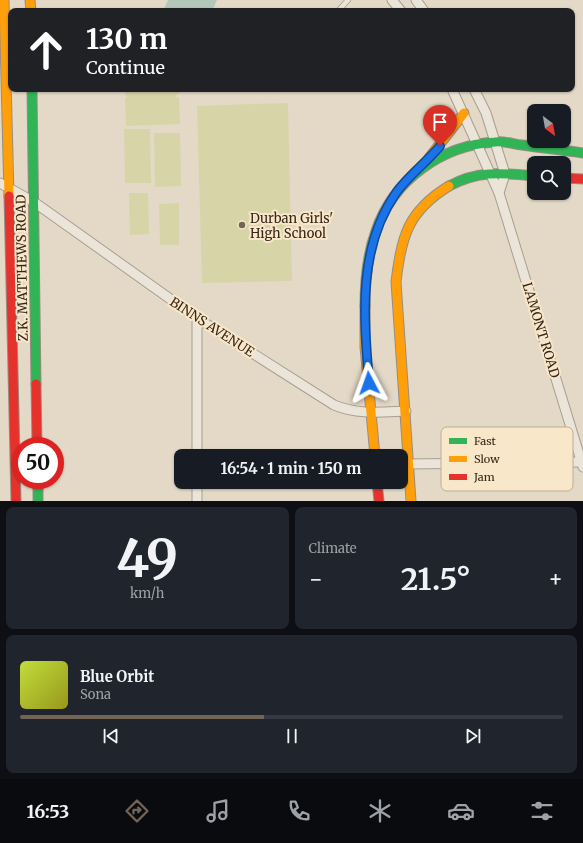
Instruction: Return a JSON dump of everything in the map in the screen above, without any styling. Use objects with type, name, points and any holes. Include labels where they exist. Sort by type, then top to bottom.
[{"type":"main road","name":"Z.K. MATTHEWS ROAD","points":[[4,0],[8,20]]},
{"type":"main road","name":"Z.K. MATTHEWS ROAD","points":[[9,92],[10,187],[36,437]]},
{"type":"main road","name":"Z.K. MATTHEWS ROAD","points":[[16,501],[24,332],[34,202],[32,92]]},
{"type":"main road","points":[[374,449],[364,304],[373,240],[382,215],[397,191],[420,168],[456,126],[464,113]]},
{"type":"main road","points":[[420,168],[443,154],[462,146],[495,141],[583,153]]},
{"type":"main road","points":[[407,449],[396,282],[399,255],[405,232],[417,214],[431,199],[447,187],[468,177],[489,173],[527,176]]},
{"type":"main road","points":[[571,178],[583,179]]},
{"type":"main road","points":[[408,464],[411,501]]},
{"type":"main road","points":[[38,489],[38,501]]},
{"type":"main road","points":[[378,489],[379,501]]},
{"type":"street","points":[[392,0],[399,8]]},
{"type":"street","name":"LAMONT ROAD","points":[[454,92],[499,194],[570,427]]},
{"type":"street","points":[[476,92],[486,113],[505,174],[499,194]]},
{"type":"street","name":"BINNS AVENUE","points":[[0,182],[34,202],[197,318],[334,405],[346,410],[371,412],[406,411]]},
{"type":"street","points":[[197,318],[197,449]]},
{"type":"street","name":"LAMONT ROAD","points":[[573,436],[582,465]]},
{"type":"street","points":[[408,464],[441,464]]},
{"type":"street","points":[[197,489],[197,501]]},
{"type":"lane","points":[[341,8],[348,0]]},
{"type":"shaded area","points":[[168,0],[217,0],[213,8],[164,8]]},
{"type":"shaded area","points":[[125,92],[179,92],[176,97],[179,98],[180,124],[126,126],[125,99],[127,96],[125,96]]},
{"type":"shaded area","points":[[288,103],[292,281],[202,283],[197,106]]},
{"type":"shaded area","points":[[124,129],[150,129],[151,183],[125,183]]},
{"type":"shaded area","points":[[154,133],[180,133],[181,186],[155,187]]},
{"type":"shaded area","points":[[129,193],[148,193],[149,234],[130,235]]},
{"type":"shaded area","points":[[179,203],[179,245],[160,245],[159,204]]},
{"type":"traffic: fast","points":[[32,92],[36,384]]},
{"type":"traffic: fast","points":[[365,306],[367,268],[370,249],[376,231],[394,196],[407,181],[422,168],[456,150],[495,142],[506,142],[583,153]]},
{"type":"traffic: fast","points":[[449,186],[470,177],[480,175],[511,174],[527,175]]},
{"type":"traffic: fast","points":[[38,489],[38,501]]},
{"type":"traffic: slow","points":[[4,0],[9,196]]},
{"type":"traffic: slow","points":[[30,0],[31,8]]},
{"type":"traffic: slow","points":[[429,158],[464,113]]},
{"type":"traffic: slow","points":[[411,501],[396,282],[404,238],[409,226],[424,205],[435,195],[449,186]]},
{"type":"traffic: slow","points":[[365,306],[365,347],[374,449]]},
{"type":"traffic: jam","points":[[571,178],[583,179]]},
{"type":"traffic: jam","points":[[9,196],[16,501]]},
{"type":"traffic: jam","points":[[36,384],[37,437]]},
{"type":"traffic: jam","points":[[378,489],[379,501]]},
{"type":"place","name":"Durban Girls' High School","points":[[242,225]]},
{"type":"route","points":[[369,383],[364,304],[367,274],[373,240],[382,215],[397,191],[440,146]]}]
